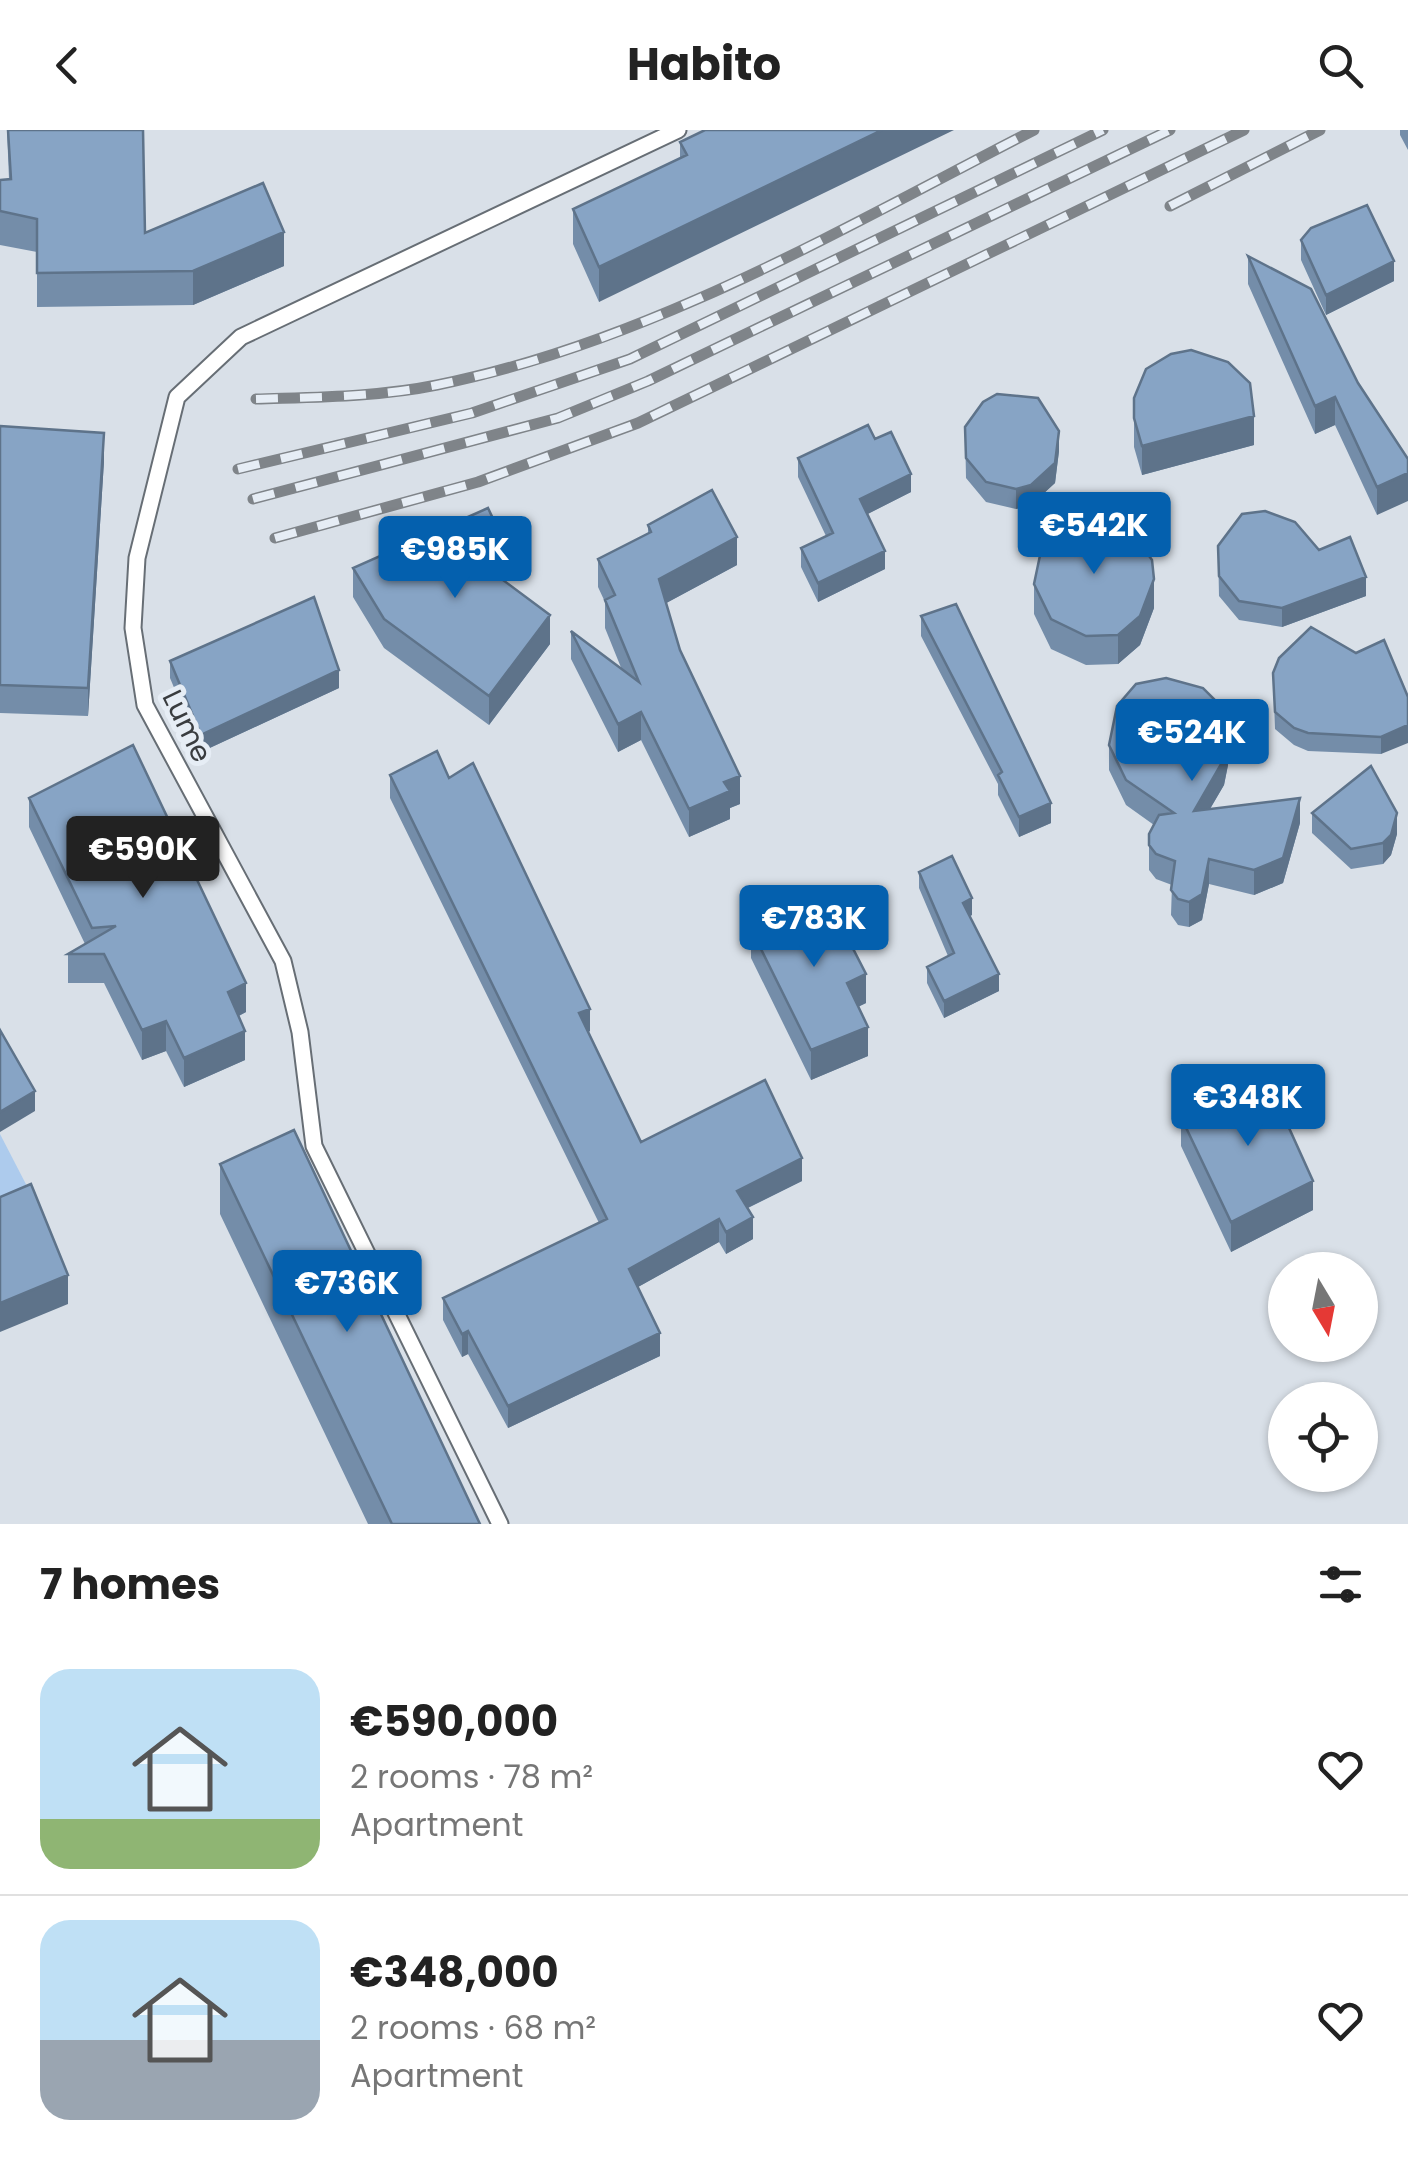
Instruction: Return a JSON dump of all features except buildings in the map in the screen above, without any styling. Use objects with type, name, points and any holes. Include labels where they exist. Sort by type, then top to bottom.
[{"type":"lane","name":"Lume","points":[[500,1524],[314,1146],[300,1032],[283,962],[145,706],[133,628],[137,558],[176,397],[241,337],[678,130]]},
{"type":"shaded area","points":[[0,1134],[30,1192],[0,1198]]},
{"type":"railway","points":[[256,399],[415,389],[516,366],[593,341],[744,278],[1034,130]]},
{"type":"railway","points":[[238,469],[472,413],[630,359],[1103,130]]},
{"type":"railway","points":[[253,499],[558,418],[648,381],[1170,130]]},
{"type":"railway","points":[[275,538],[478,482],[638,423],[1244,130]]},
{"type":"railway","points":[[1170,206],[1320,130]]}]
